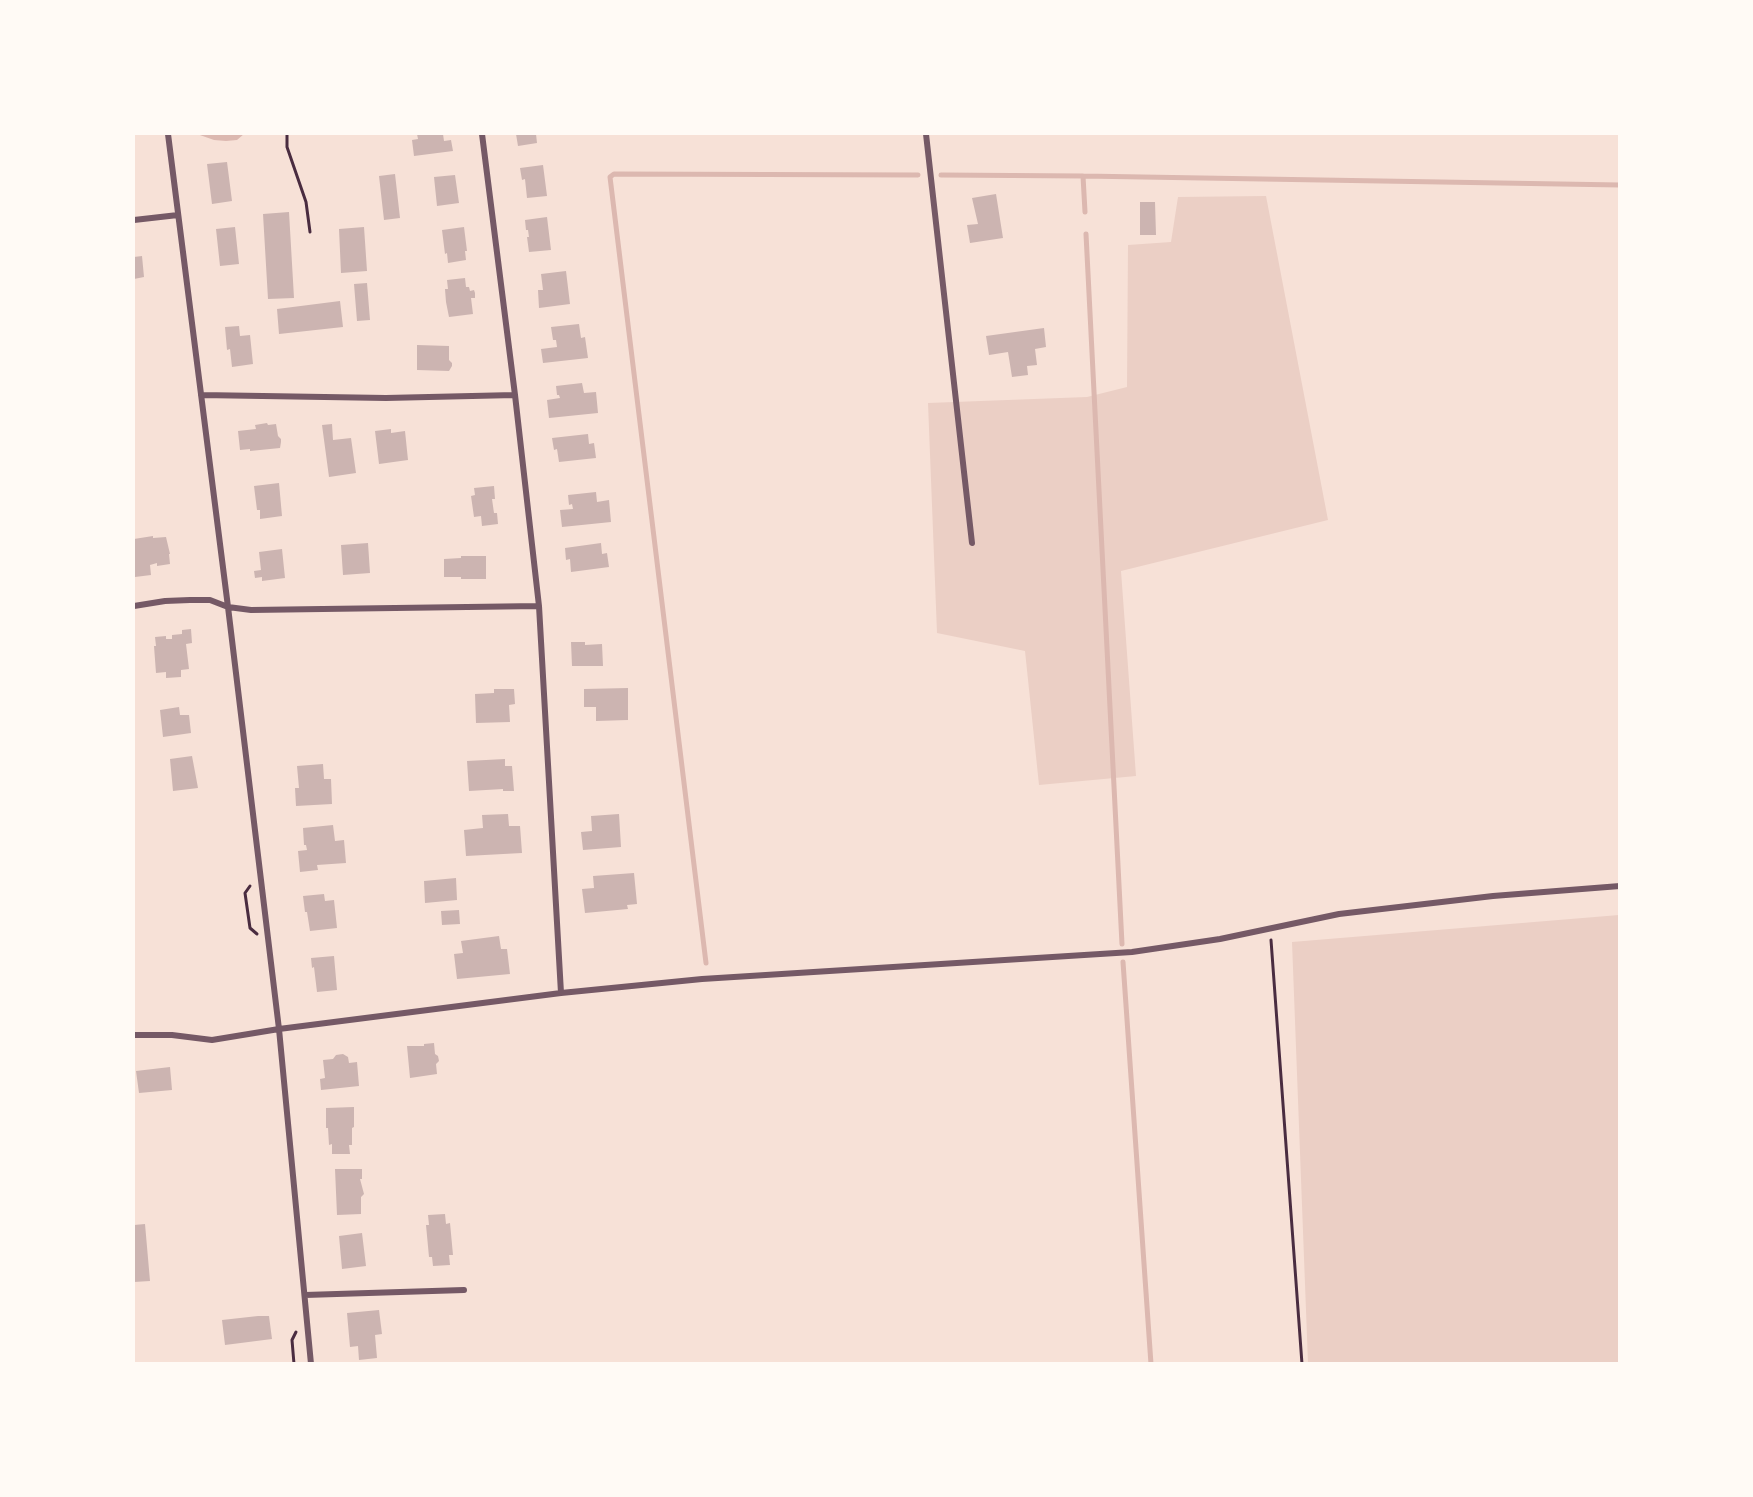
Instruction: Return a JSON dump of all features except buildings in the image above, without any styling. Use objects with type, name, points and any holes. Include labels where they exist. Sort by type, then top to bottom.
[{"type":"street","points":[[168,134],[279,1029],[311,1364]]},
{"type":"street","points":[[482,134],[539,606],[561,993]]},
{"type":"street","points":[[926,134],[972,543]]},
{"type":"street","points":[[134,220],[178,215]]},
{"type":"street","points":[[201,395],[386,398],[515,395]]},
{"type":"street","points":[[134,606],[165,601],[210,600],[228,607],[251,610],[539,606]]},
{"type":"street","points":[[134,1035],[172,1035],[212,1040],[279,1029],[561,993],[702,979],[1132,952],[1220,939],[1339,914],[1389,907],[1620,886]]},
{"type":"street","points":[[305,1295],[464,1290]]},
{"type":"path","points":[[287,134],[287,147],[306,202],[310,232]]},
{"type":"path","points":[[1270,928],[1302,1364]]},
{"type":"shaded area","points":[[197,134],[244,134],[237,140],[226,141],[214,140]]},
{"type":"shaded area","points":[[1266,196],[1328,520],[1121,571],[1136,776],[1039,785],[1025,651],[937,633],[928,403],[1087,397],[1127,387],[1128,245],[1171,242],[1178,197]]},
{"type":"shaded area","points":[[1619,915],[1619,1363],[1308,1363],[1292,942]]},
{"type":"waterway","points":[[706,963],[610,177],[614,174],[918,175]]},
{"type":"waterway","points":[[941,175],[1620,185]]},
{"type":"waterway","points":[[1083,176],[1085,212]]},
{"type":"waterway","points":[[1086,234],[1122,944]]},
{"type":"waterway","points":[[1123,962],[1151,1364]]}]
